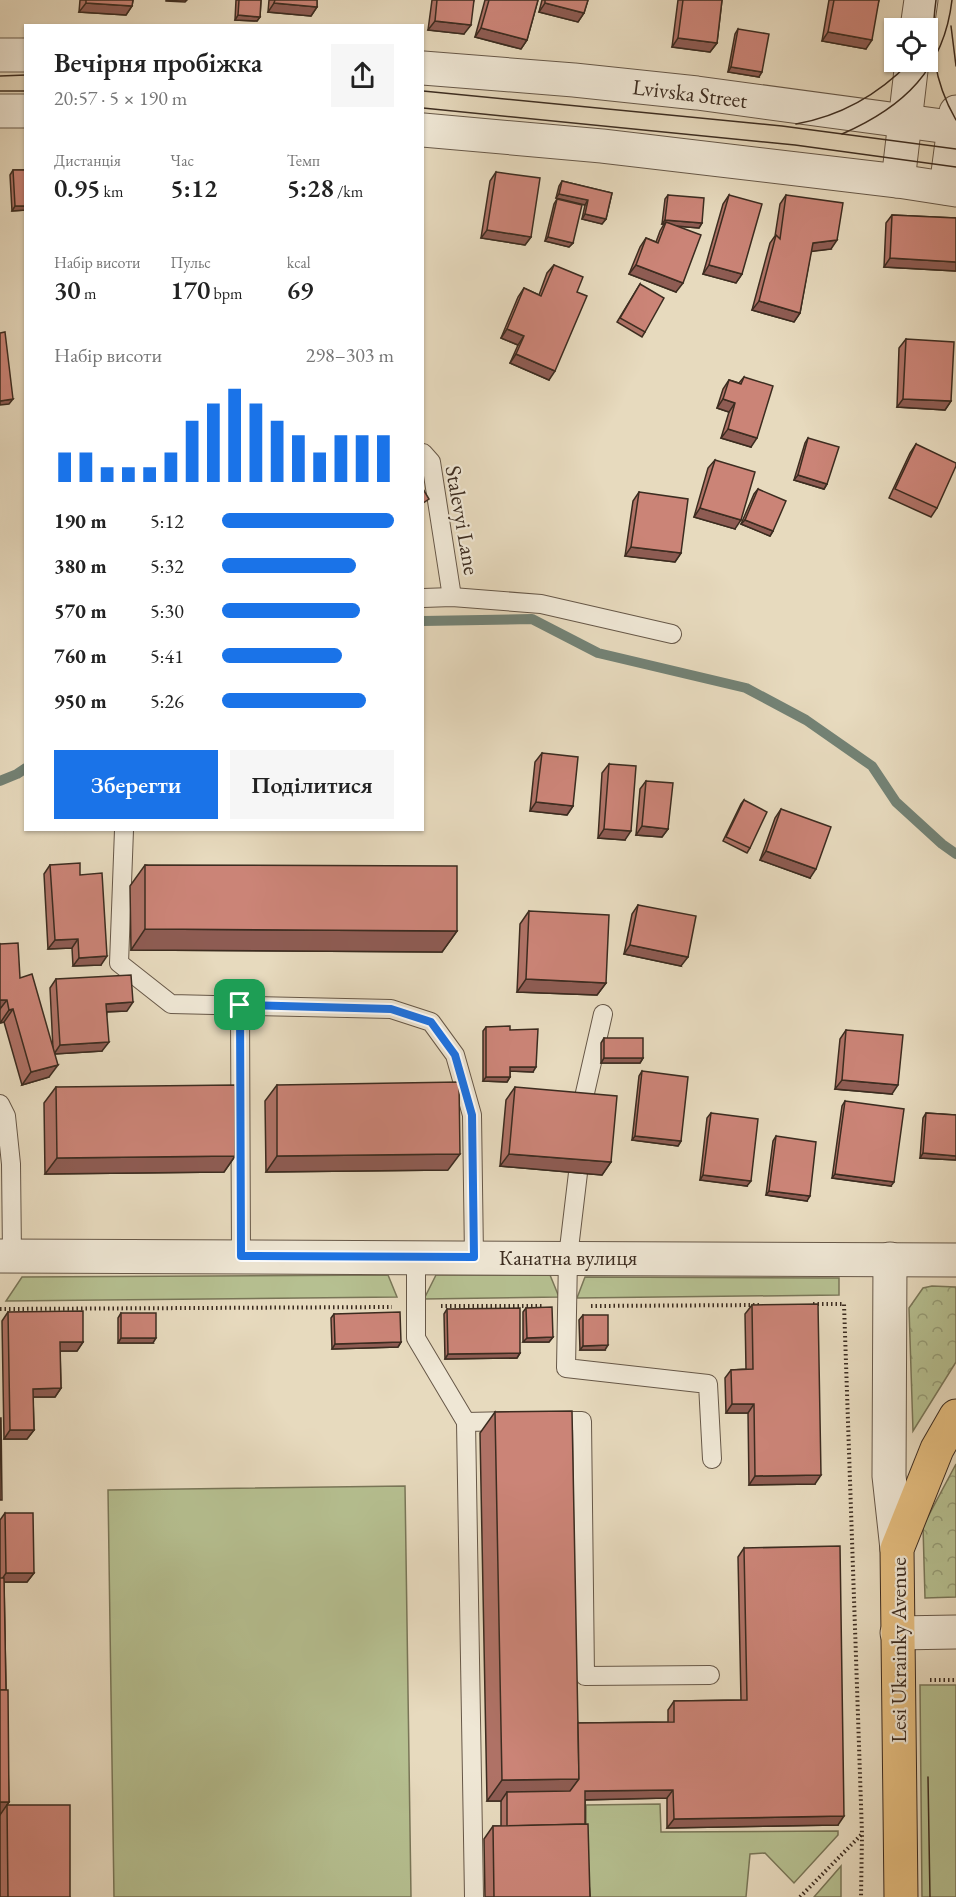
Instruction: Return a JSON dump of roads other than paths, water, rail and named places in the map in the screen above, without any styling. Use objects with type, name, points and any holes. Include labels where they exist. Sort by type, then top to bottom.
[{"type":"main road","name":"Lesi Ukrainky Avenue","points":[[901,1897],[897,1549],[938,1449],[956,1416]]},
{"type":"street","points":[[918,18],[921,0]]},
{"type":"street","points":[[0,55],[24,55]]},
{"type":"street","name":"Lvivska Street","points":[[424,68],[574,80],[697,93],[904,120],[955,122]]},
{"type":"street","points":[[898,181],[911,72]]},
{"type":"street","points":[[0,111],[24,111]]},
{"type":"street","points":[[424,130],[602,146],[951,189],[955,122]]},
{"type":"street","name":"Канатна вулиця","points":[[6,1255],[956,1260]]},
{"type":"street","points":[[890,1259],[889,1476],[897,1549]]},
{"type":"street","points":[[897,1633],[956,1632]]},
{"type":"lane","name":"Stalevyi Lane","points":[[424,454],[431,462],[452,597]]},
{"type":"lane","points":[[424,598],[452,597],[541,604],[672,634]]},
{"type":"lane","points":[[124,831],[119,963],[171,1004],[391,1009],[431,1022],[455,1055],[472,1115],[474,1257]]},
{"type":"lane","points":[[240,1005],[241,1256]]},
{"type":"lane","points":[[582,1107],[603,1014]]},
{"type":"lane","points":[[0,1104],[6,1116],[11,1164],[6,1255]]},
{"type":"lane","points":[[578,1173],[568,1257],[566,1368],[708,1384],[712,1459]]},
{"type":"lane","points":[[416,1257],[416,1338],[466,1422],[474,1897]]},
{"type":"lane","points":[[466,1422],[582,1420],[585,1676],[710,1675]]},
{"type":"waterway","points":[[424,621],[532,619],[598,653],[746,688],[806,720],[872,766],[896,802],[956,854]]},
{"type":"waterway","points":[[0,781],[24,769]]},
{"type":"tram line","points":[[936,0],[933,32],[935,62],[942,91],[956,120]]},
{"type":"tram line","points":[[842,134],[884,111],[917,83],[930,66],[940,46],[948,24],[952,0]]},
{"type":"tram line","points":[[951,26],[956,66]]},
{"type":"tram line","points":[[796,124],[844,109],[872,94],[900,72]]},
{"type":"tram line","points":[[0,76],[24,75]]},
{"type":"tram line","points":[[0,91],[24,91]]},
{"type":"tram line","points":[[424,91],[782,126],[956,149]]},
{"type":"tram line","points":[[424,108],[795,145],[956,167]]},
{"type":"tram line","points":[[928,1777],[930,1897]]}]
